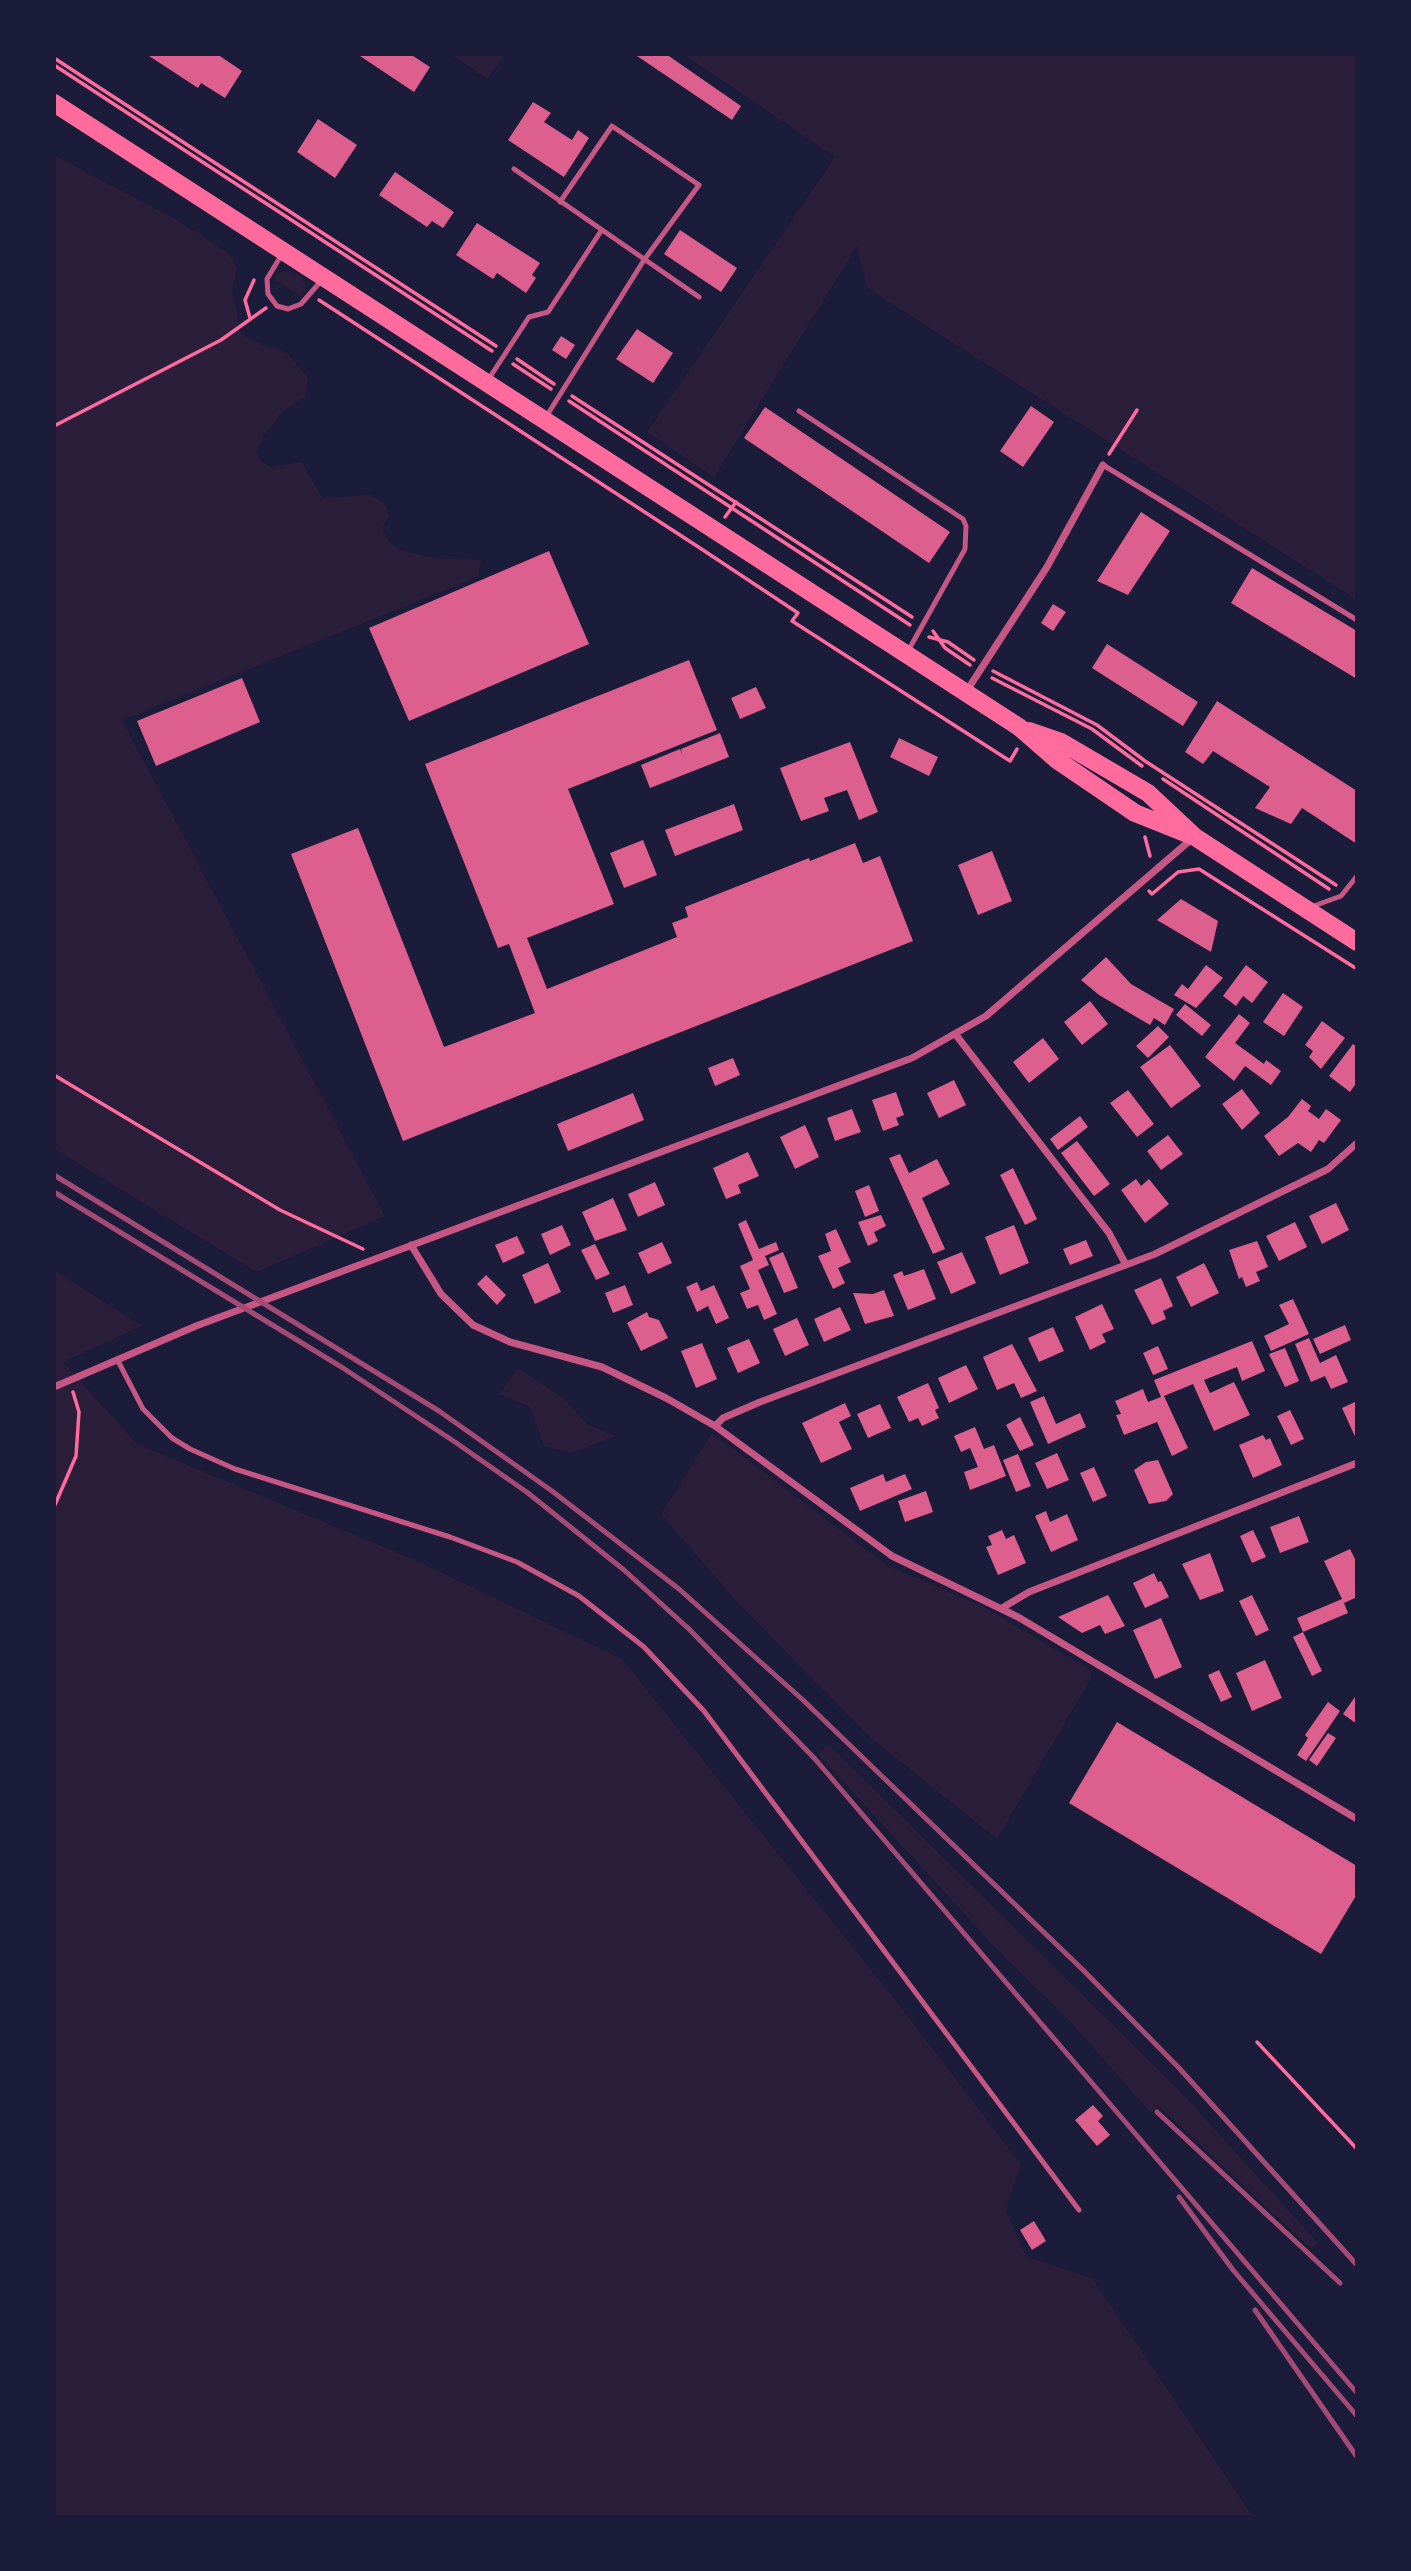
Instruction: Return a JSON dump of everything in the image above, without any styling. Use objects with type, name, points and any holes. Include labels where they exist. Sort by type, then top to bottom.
[{"type":"main road","points":[[54,103],[966,692],[1019,727],[1058,760],[1135,813],[1195,837],[1357,942]]},
{"type":"street","points":[[966,692],[1047,567],[1103,465]]},
{"type":"street","points":[[54,1387],[117,1359],[379,1257],[912,1058],[986,1016],[1195,837]]},
{"type":"street","points":[[956,1035],[1109,1233],[1126,1265]]},
{"type":"street","points":[[715,1426],[723,1418],[760,1402],[1155,1254],[1328,1169],[1357,1143]]},
{"type":"street","points":[[411,1245],[441,1294],[473,1325],[510,1342],[611,1370],[715,1426],[892,1556],[1002,1608],[1107,1667],[1357,1819]]},
{"type":"street","points":[[1002,1608],[1029,1592],[1357,1463]]},
{"type":"lane","points":[[544,420],[644,260],[699,185],[612,125],[560,202]]},
{"type":"lane","points":[[514,169],[699,297]]},
{"type":"lane","points":[[486,383],[529,317],[548,312],[601,231]]},
{"type":"lane","points":[[284,252],[268,274],[268,294],[273,303],[283,308],[293,308],[312,295],[324,278]]},
{"type":"lane","points":[[799,411],[963,519],[966,526],[965,549],[906,654]]},
{"type":"lane","points":[[1103,465],[1357,621]]},
{"type":"lane","points":[[1305,909],[1344,894],[1357,876]]},
{"type":"lane","points":[[117,1359],[144,1409],[172,1438],[190,1449],[235,1469],[450,1537],[517,1562],[579,1597],[644,1647],[704,1711],[1079,2210]]},
{"type":"path","points":[[54,58],[504,355],[924,625],[937,634],[941,641]]},
{"type":"path","points":[[54,65],[271,202]]},
{"type":"path","points":[[252,231],[271,202]]},
{"type":"path","points":[[250,319],[245,300],[259,270]]},
{"type":"path","points":[[312,295],[713,557],[798,614],[793,621],[999,754],[1010,761],[1018,747],[1029,755]]},
{"type":"path","points":[[54,426],[221,340],[273,303]]},
{"type":"path","points":[[562,392],[920,632],[933,640],[948,642],[980,668],[1097,725],[1344,894]]},
{"type":"path","points":[[1103,465],[1137,410]]},
{"type":"path","points":[[1141,832],[1148,842],[1149,861]]},
{"type":"path","points":[[1143,884],[1152,894],[1178,872],[1199,869],[1357,969]]},
{"type":"path","points":[[54,1075],[280,1210],[379,1257]]},
{"type":"path","points":[[54,1507],[76,1456],[79,1412],[69,1380]]},
{"type":"path","points":[[1257,2042],[1357,2149]]},
{"type":"shaded area","points":[[451,54],[506,54],[487,79]]},
{"type":"shaded area","points":[[683,54],[1357,54],[1357,600],[867,288],[857,246],[714,477],[647,432],[835,157]]},
{"type":"shaded area","points":[[54,155],[177,220],[227,252],[233,259],[237,269],[232,290],[241,333],[249,340],[287,353],[308,378],[306,396],[280,414],[262,439],[256,450],[260,460],[271,467],[302,462],[322,498],[370,495],[383,502],[390,514],[382,528],[388,540],[402,551],[435,558],[481,560],[478,577],[122,720],[385,1216],[257,1272],[54,1149]]},
{"type":"shaded area","points":[[286,270],[302,277],[306,288],[303,297],[273,279]]},
{"type":"shaded area","points":[[54,1270],[142,1326],[63,1362],[137,1444],[415,1560],[622,1659],[907,2015],[1021,2165],[1005,2210],[1027,2257],[1093,2279],[1253,2517],[54,2517]]},
{"type":"shaded area","points":[[518,1368],[564,1399],[587,1424],[616,1436],[571,1453],[544,1446],[530,1407],[499,1394]]},
{"type":"shaded area","points":[[712,1433],[887,1565],[986,1608],[1091,1670],[1091,1678],[997,1839],[870,1737],[738,1603],[661,1514]]},
{"type":"shaded area","points":[[828,1744],[1179,2090],[1318,2243],[1311,2249],[1159,2106],[1151,2113],[1067,2018],[1004,1957],[818,1754]]},
{"type":"building","points":[[146,54],[217,54],[242,71],[225,98],[201,83],[198,88]]},
{"type":"building","points":[[357,54],[410,54],[430,67],[414,92]]},
{"type":"building","points":[[634,54],[666,54],[741,106],[732,120]]},
{"type":"building","points":[[533,102],[551,113],[544,122],[572,140],[578,130],[589,138],[564,177],[508,140]]},
{"type":"building","points":[[318,119],[357,145],[335,178],[297,152]]},
{"type":"building","points":[[395,172],[454,212],[443,228],[432,221],[427,227],[379,195]]},
{"type":"building","points":[[477,223],[540,263],[532,275],[536,278],[526,293],[497,273],[493,279],[456,255]]},
{"type":"building","points":[[680,230],[737,268],[721,292],[664,254]]},
{"type":"building","points":[[637,329],[673,353],[653,383],[616,359]]},
{"type":"building","points":[[561,336],[575,345],[566,359],[552,350]]},
{"type":"building","points":[[1031,406],[1054,422],[1023,467],[1000,451]]},
{"type":"building","points":[[765,407],[950,532],[929,563],[744,438]]},
{"type":"building","points":[[1141,512],[1170,531],[1128,595],[1097,581]]},
{"type":"building","points":[[549,551],[589,644],[409,721],[369,628]]},
{"type":"building","points":[[1252,568],[1357,631],[1357,679],[1231,603]]},
{"type":"building","points":[[1053,604],[1066,612],[1053,631],[1041,623]]},
{"type":"building","points":[[1107,644],[1198,702],[1183,726],[1092,668]]},
{"type":"building","points":[[689,660],[717,730],[568,789],[614,904],[527,938],[547,989],[677,937],[672,923],[688,917],[685,907],[809,858],[810,861],[855,843],[863,863],[880,856],[913,941],[403,1141],[291,854],[358,828],[444,1047],[535,1013],[509,944],[498,948],[425,764]]},
{"type":"building","points":[[242,678],[260,722],[156,766],[137,721]]},
{"type":"building","points":[[756,687],[766,708],[740,719],[731,698]]},
{"type":"building","points":[[1217,701],[1357,791],[1357,844],[1302,808],[1291,824],[1255,808],[1270,787],[1213,751],[1203,764],[1185,752]]},
{"type":"building","points":[[720,733],[729,757],[650,788],[641,765],[680,749],[682,754],[681,749]]},
{"type":"building","points":[[899,738],[938,757],[929,776],[890,757]]},
{"type":"building","points":[[850,742],[878,812],[859,820],[847,790],[824,798],[829,811],[801,821],[780,768]]},
{"type":"building","points":[[734,804],[743,830],[675,856],[665,830]]},
{"type":"building","points":[[643,840],[657,875],[624,888],[610,853]]},
{"type":"building","points":[[992,851],[1012,901],[978,915],[958,865]]},
{"type":"building","points":[[1181,899],[1218,921],[1211,952],[1157,920]]},
{"type":"building","points":[[1106,957],[1131,984],[1174,1009],[1165,1025],[1154,1018],[1150,1025],[1099,995],[1081,980]]},
{"type":"building","points":[[1206,965],[1223,978],[1196,1008],[1174,995],[1182,984],[1188,989]]},
{"type":"building","points":[[1246,965],[1268,982],[1252,1003],[1243,996],[1236,1006],[1223,996]]},
{"type":"building","points":[[1283,993],[1303,1007],[1284,1036],[1263,1022]]},
{"type":"building","points":[[1090,1001],[1108,1024],[1082,1045],[1064,1022]]},
{"type":"building","points":[[1185,1004],[1211,1025],[1202,1036],[1176,1015]]},
{"type":"building","points":[[1239,1014],[1250,1023],[1235,1043],[1264,1064],[1266,1060],[1281,1071],[1271,1085],[1245,1066],[1234,1081],[1205,1057]]},
{"type":"building","points":[[1322,1021],[1345,1038],[1321,1069],[1309,1057],[1313,1051],[1305,1045]]},
{"type":"building","points":[[1158,1026],[1169,1037],[1148,1058],[1136,1046]]},
{"type":"building","points":[[1043,1038],[1059,1059],[1029,1083],[1013,1062]]},
{"type":"building","points":[[1353,1044],[1357,1047],[1357,1082],[1350,1092],[1329,1076]]},
{"type":"building","points":[[1170,1045],[1201,1086],[1171,1108],[1140,1067]]},
{"type":"building","points":[[733,1058],[740,1075],[715,1086],[708,1068]]},
{"type":"building","points":[[954,1080],[966,1105],[939,1118],[927,1093]]},
{"type":"building","points":[[1242,1089],[1260,1113],[1242,1130],[1222,1104]]},
{"type":"building","points":[[1128,1090],[1154,1124],[1137,1137],[1110,1103]]},
{"type":"building","points":[[896,1092],[904,1115],[896,1118],[899,1125],[883,1131],[872,1100]]},
{"type":"building","points":[[633,1093],[644,1120],[568,1151],[557,1124]]},
{"type":"building","points":[[1302,1099],[1311,1106],[1308,1111],[1319,1119],[1326,1109],[1341,1120],[1324,1143],[1319,1140],[1311,1152],[1298,1143],[1279,1156],[1264,1136],[1288,1117]]},
{"type":"building","points":[[852,1109],[861,1132],[835,1141],[827,1118]]},
{"type":"building","points":[[1080,1116],[1088,1127],[1058,1150],[1050,1139]]},
{"type":"building","points":[[805,1125],[819,1157],[795,1169],[780,1137]]},
{"type":"building","points":[[1168,1135],[1183,1154],[1161,1170],[1147,1151]]},
{"type":"building","points":[[1077,1141],[1110,1184],[1094,1196],[1061,1153]]},
{"type":"building","points":[[748,1152],[759,1176],[738,1185],[741,1193],[726,1199],[713,1168]]},
{"type":"building","points":[[900,1154],[909,1173],[937,1159],[950,1184],[922,1198],[945,1249],[933,1254],[889,1158]]},
{"type":"building","points":[[1013,1168],[1037,1219],[1025,1225],[1000,1175]]},
{"type":"building","points":[[1136,1179],[1141,1186],[1149,1179],[1169,1204],[1145,1223],[1121,1190]]},
{"type":"building","points":[[655,1182],[665,1205],[638,1217],[628,1194]]},
{"type":"building","points":[[869,1185],[879,1211],[865,1217],[855,1191]]},
{"type":"building","points":[[613,1198],[627,1230],[595,1241],[582,1212]]},
{"type":"building","points":[[1336,1203],[1349,1230],[1322,1244],[1309,1216]]},
{"type":"building","points":[[881,1215],[886,1226],[874,1232],[878,1241],[868,1246],[858,1222]]},
{"type":"building","points":[[746,1220],[759,1249],[776,1242],[779,1250],[765,1256],[769,1265],[758,1270],[777,1314],[764,1320],[758,1305],[747,1309],[740,1293],[750,1289],[740,1266],[753,1260],[738,1224]]},
{"type":"building","points":[[1295,1222],[1307,1247],[1279,1261],[1266,1236]]},
{"type":"building","points":[[562,1225],[571,1245],[550,1255],[541,1234]]},
{"type":"building","points":[[1014,1225],[1029,1263],[1000,1275],[985,1237]]},
{"type":"building","points":[[836,1229],[851,1262],[838,1268],[845,1283],[833,1289],[818,1256],[831,1251],[825,1234]]},
{"type":"building","points":[[517,1236],[525,1253],[503,1263],[495,1245]]},
{"type":"building","points":[[1086,1240],[1093,1256],[1070,1265],[1063,1249]]},
{"type":"building","points":[[1257,1241],[1268,1267],[1256,1272],[1260,1281],[1246,1287],[1242,1277],[1239,1279],[1229,1250]]},
{"type":"building","points":[[662,1242],[672,1263],[648,1274],[638,1253]]},
{"type":"building","points":[[595,1244],[610,1274],[596,1280],[581,1250]]},
{"type":"building","points":[[783,1252],[798,1288],[784,1293],[769,1258]]},
{"type":"building","points":[[962,1252],[976,1283],[951,1294],[937,1262]]},
{"type":"building","points":[[548,1263],[561,1292],[535,1304],[522,1275]]},
{"type":"building","points":[[1204,1263],[1219,1293],[1191,1307],[1176,1277]]},
{"type":"building","points":[[924,1269],[936,1299],[908,1310],[893,1275],[902,1271],[904,1276]]},
{"type":"building","points":[[486,1275],[506,1295],[497,1305],[477,1284]]},
{"type":"building","points":[[1161,1278],[1173,1306],[1163,1311],[1166,1319],[1152,1325],[1134,1290]]},
{"type":"building","points":[[697,1282],[701,1291],[714,1285],[729,1318],[716,1324],[708,1306],[697,1312],[686,1287]]},
{"type":"building","points":[[625,1285],[633,1305],[613,1313],[605,1293]]},
{"type":"building","points":[[884,1290],[894,1316],[865,1324],[853,1293],[873,1294]]},
{"type":"building","points":[[1293,1299],[1309,1334],[1271,1351],[1264,1336],[1289,1324],[1279,1305]]},
{"type":"building","points":[[1102,1304],[1114,1329],[1102,1334],[1106,1342],[1090,1350],[1075,1317]]},
{"type":"building","points":[[840,1307],[851,1330],[824,1342],[814,1319]]},
{"type":"building","points":[[647,1312],[649,1317],[659,1320],[668,1338],[641,1351],[627,1323]]},
{"type":"building","points":[[797,1318],[809,1345],[785,1356],[773,1329]]},
{"type":"building","points":[[1345,1325],[1351,1340],[1320,1354],[1313,1339]]},
{"type":"building","points":[[1053,1327],[1064,1351],[1039,1362],[1028,1338]]},
{"type":"building","points":[[1309,1338],[1320,1363],[1336,1355],[1348,1382],[1331,1389],[1325,1376],[1311,1382],[1295,1344]]},
{"type":"building","points":[[749,1339],[760,1363],[738,1373],[727,1348]]},
{"type":"building","points":[[1252,1341],[1265,1371],[1242,1381],[1237,1367],[1204,1380],[1210,1393],[1234,1382],[1250,1415],[1214,1431],[1193,1384],[1164,1396],[1188,1448],[1172,1456],[1157,1422],[1124,1435],[1116,1415],[1121,1414],[1115,1401],[1143,1389],[1148,1402],[1161,1397],[1154,1380]]},
{"type":"building","points":[[702,1343],[717,1379],[696,1388],[681,1351]]},
{"type":"building","points":[[1012,1344],[1037,1391],[1021,1398],[1014,1383],[997,1390],[983,1357]]},
{"type":"building","points":[[1158,1346],[1168,1369],[1153,1375],[1143,1353]]},
{"type":"building","points":[[1285,1348],[1299,1381],[1285,1387],[1269,1354]]},
{"type":"building","points":[[966,1365],[978,1389],[949,1403],[938,1378]]},
{"type":"building","points":[[928,1383],[939,1408],[935,1410],[939,1418],[922,1426],[918,1418],[909,1422],[897,1397]]},
{"type":"building","points":[[1044,1396],[1056,1424],[1080,1413],[1086,1427],[1048,1444],[1030,1402]]},
{"type":"building","points":[[1357,1401],[1357,1441],[1342,1408]]},
{"type":"building","points":[[845,1403],[851,1416],[839,1422],[852,1449],[821,1463],[802,1423]]},
{"type":"building","points":[[880,1404],[891,1428],[868,1438],[857,1414]]},
{"type":"building","points":[[1290,1410],[1304,1439],[1291,1445],[1277,1416]]},
{"type":"building","points":[[1020,1417],[1034,1445],[1020,1451],[1006,1425]]},
{"type":"building","points":[[975,1427],[984,1449],[994,1445],[1006,1476],[970,1490],[964,1472],[978,1467],[970,1448],[961,1452],[954,1436]]},
{"type":"building","points":[[1263,1435],[1266,1440],[1270,1438],[1282,1465],[1253,1478],[1239,1445]]},
{"type":"building","points":[[1057,1453],[1069,1480],[1047,1489],[1035,1463]]},
{"type":"building","points":[[1018,1454],[1031,1486],[1016,1492],[1003,1460]]},
{"type":"building","points":[[1158,1460],[1173,1494],[1166,1501],[1149,1504],[1134,1470],[1146,1462]]},
{"type":"building","points":[[1094,1467],[1107,1496],[1093,1502],[1080,1473]]},
{"type":"building","points":[[883,1474],[886,1482],[905,1474],[912,1489],[860,1511],[850,1488]]},
{"type":"building","points":[[926,1491],[933,1512],[905,1522],[898,1501]]},
{"type":"building","points":[[1046,1511],[1050,1522],[1067,1514],[1078,1540],[1051,1552],[1035,1516]]},
{"type":"building","points":[[1299,1516],[1309,1542],[1280,1553],[1270,1527]]},
{"type":"building","points":[[1002,1530],[1006,1539],[1014,1535],[1026,1563],[998,1575],[986,1547],[992,1545],[988,1536]]},
{"type":"building","points":[[1253,1530],[1266,1557],[1252,1563],[1240,1536]]},
{"type":"building","points":[[1350,1549],[1357,1563],[1357,1597],[1344,1603],[1348,1613],[1303,1632],[1297,1618],[1342,1599],[1324,1561]]},
{"type":"building","points":[[1210,1553],[1224,1591],[1200,1600],[1182,1564]]},
{"type":"building","points":[[1154,1573],[1169,1597],[1145,1608],[1133,1583]]},
{"type":"building","points":[[1108,1595],[1125,1626],[1105,1634],[1100,1625],[1082,1633],[1058,1617]]},
{"type":"building","points":[[1252,1595],[1269,1630],[1256,1636],[1239,1601]]},
{"type":"building","points":[[1161,1618],[1182,1667],[1155,1679],[1133,1630]]},
{"type":"building","points":[[1303,1632],[1322,1671],[1312,1676],[1293,1637]]},
{"type":"building","points":[[1265,1660],[1282,1698],[1252,1711],[1236,1673]]},
{"type":"building","points":[[1219,1670],[1232,1697],[1221,1702],[1208,1675]]},
{"type":"building","points":[[1357,1694],[1357,1724],[1343,1714]]},
{"type":"building","points":[[1328,1702],[1340,1711],[1306,1761],[1297,1755],[1308,1738],[1305,1735]]},
{"type":"building","points":[[1117,1722],[1357,1866],[1357,1894],[1321,1954],[1069,1803]]},
{"type":"building","points":[[1328,1733],[1336,1738],[1317,1766],[1309,1760]]},
{"type":"building","points":[[1093,2105],[1103,2116],[1098,2121],[1110,2135],[1097,2146],[1075,2120]]},
{"type":"building","points":[[1034,2221],[1046,2241],[1032,2250],[1020,2230]]},
{"type":"railway","points":[[54,1175],[439,1411],[552,1491],[679,1589],[804,1701],[1083,1970],[1179,2068],[1357,2265]]},
{"type":"railway","points":[[54,1192],[343,1368],[455,1442],[528,1493],[624,1570],[689,1629],[815,1759],[1357,2393]]},
{"type":"railway","points":[[1157,2112],[1340,2283]]},
{"type":"railway","points":[[1179,2197],[1233,2270],[1357,2416]]},
{"type":"railway","points":[[1255,2310],[1357,2457]]}]
